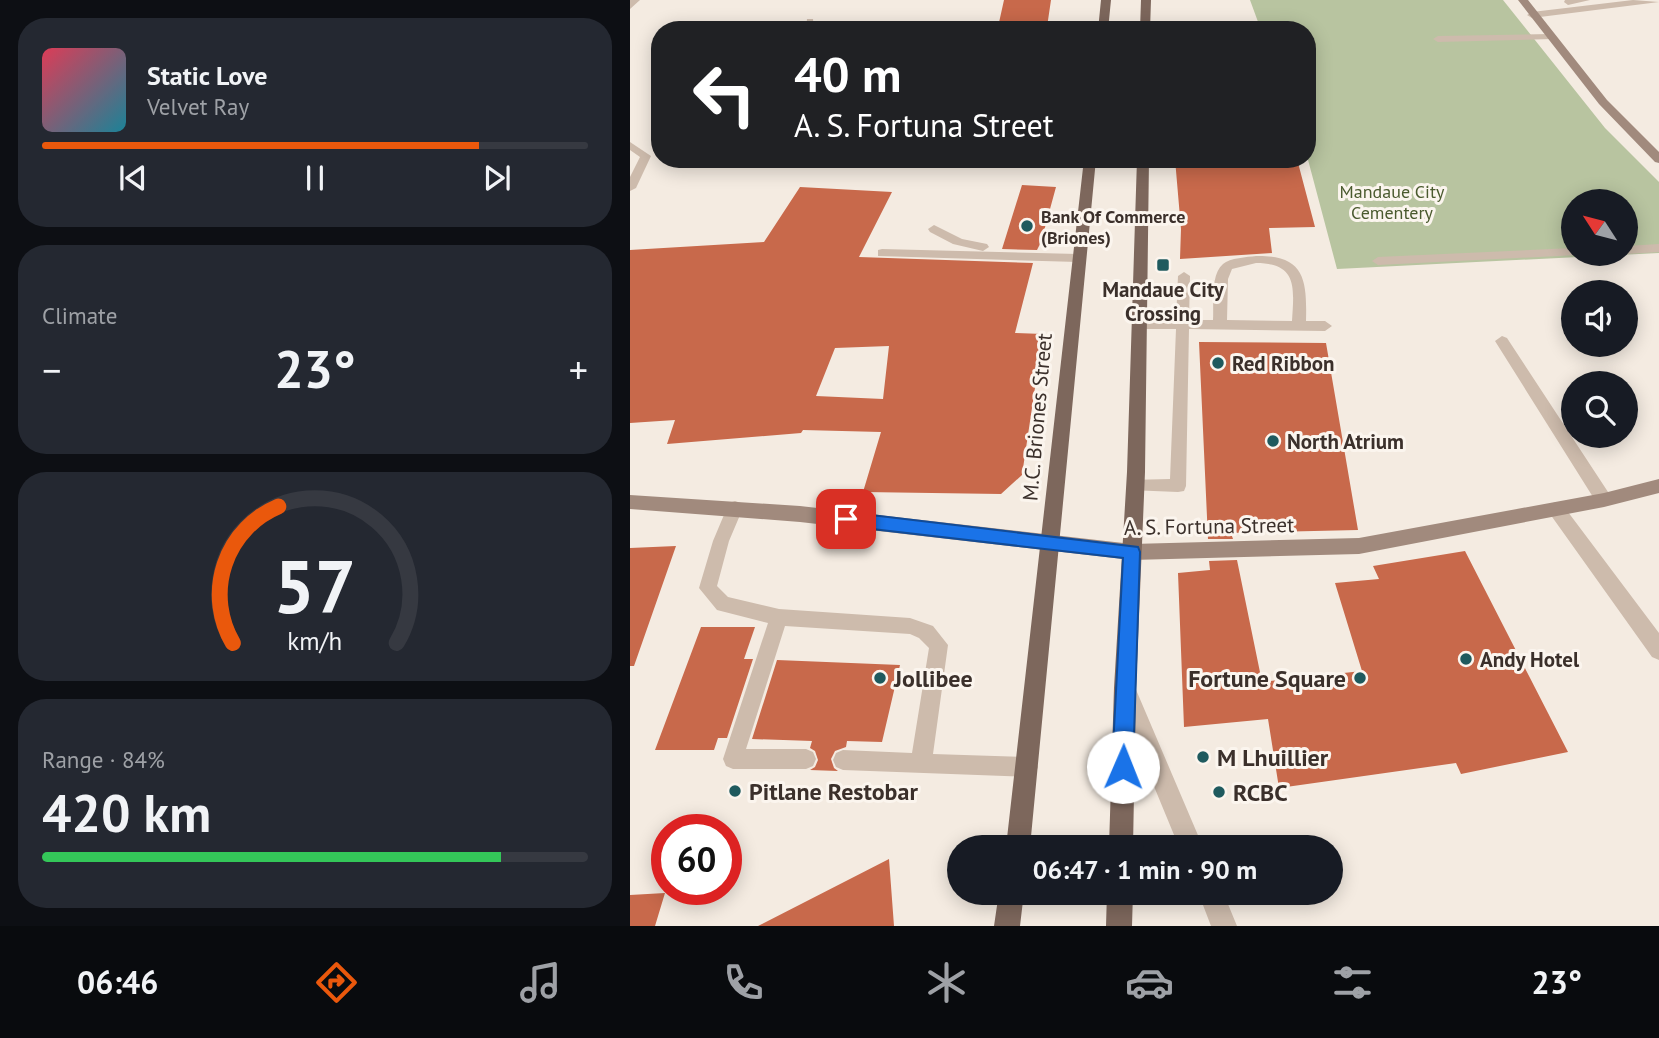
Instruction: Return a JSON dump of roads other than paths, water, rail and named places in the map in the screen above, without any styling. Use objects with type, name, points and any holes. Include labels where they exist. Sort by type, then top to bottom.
[{"type":"main road","points":[[1104,21],[1106,0]]},
{"type":"main road","points":[[1145,21],[1146,0]]},
{"type":"main road","name":"M.C. Briones Street","points":[[1020,835],[1089,168]]},
{"type":"main road","points":[[1121,835],[1135,485],[1143,168]]},
{"type":"main road","points":[[1007,926],[1010,905]]},
{"type":"main road","points":[[1119,926],[1120,905]]},
{"type":"street","points":[[630,6],[635,0]]},
{"type":"street","points":[[1523,0],[1603,103],[1659,159]]},
{"type":"street","points":[[1532,15],[1656,0]]},
{"type":"street","name":"A. S. Fortuna Street","points":[[630,502],[735,508],[1132,552],[1359,546],[1604,500],[1659,486]]},
{"type":"street","points":[[1556,509],[1659,650]]},
{"type":"street","points":[[1125,688],[1186,835]]},
{"type":"street","points":[[1215,905],[1224,926]]},
{"type":"lane","points":[[1568,2],[1586,0]]},
{"type":"lane","points":[[1438,38],[1550,37]]},
{"type":"lane","points":[[630,145],[646,156],[630,188]]},
{"type":"lane","points":[[934,229],[947,238],[968,246],[1079,254]]},
{"type":"lane","points":[[1638,249],[1659,248]]},
{"type":"lane","points":[[882,253],[1079,254]]},
{"type":"lane","points":[[1378,261],[1561,253]]},
{"type":"lane","points":[[1220,325],[1222,279],[1227,267],[1241,260],[1266,259],[1281,263],[1293,271],[1298,281],[1299,326]]},
{"type":"lane","points":[[1135,485],[1178,486],[1184,276]]},
{"type":"lane","points":[[1139,324],[1325,326]]},
{"type":"lane","points":[[1502,341],[1604,500]]},
{"type":"lane","points":[[735,508],[721,541],[708,588],[723,604],[779,617],[910,626],[926,632],[939,645],[921,764]]},
{"type":"lane","points":[[779,617],[733,758],[806,760]]},
{"type":"lane","points":[[843,760],[1028,767]]},
{"type":"place","name":"Bank Of Commerce (Briones)","points":[[1027,226]]},
{"type":"place","name":"Mandaue City Crossing","points":[[1163,265]]},
{"type":"place","name":"Red Ribbon","points":[[1218,363]]},
{"type":"place","name":"North Atrium","points":[[1273,441]]},
{"type":"place","name":"Andy Hotel","points":[[1466,659]]},
{"type":"place","name":"Jollibee","points":[[880,678]]},
{"type":"place","name":"Fortune Square","points":[[1360,678]]},
{"type":"place","name":"M Lhuillier","points":[[1203,757]]},
{"type":"place","name":"Pitlane Restobar","points":[[735,791]]},
{"type":"place","name":"RCBC","points":[[1219,792]]},
{"type":"park label","name":"Mandaue City Cementery","points":[[1392,201]]}]
